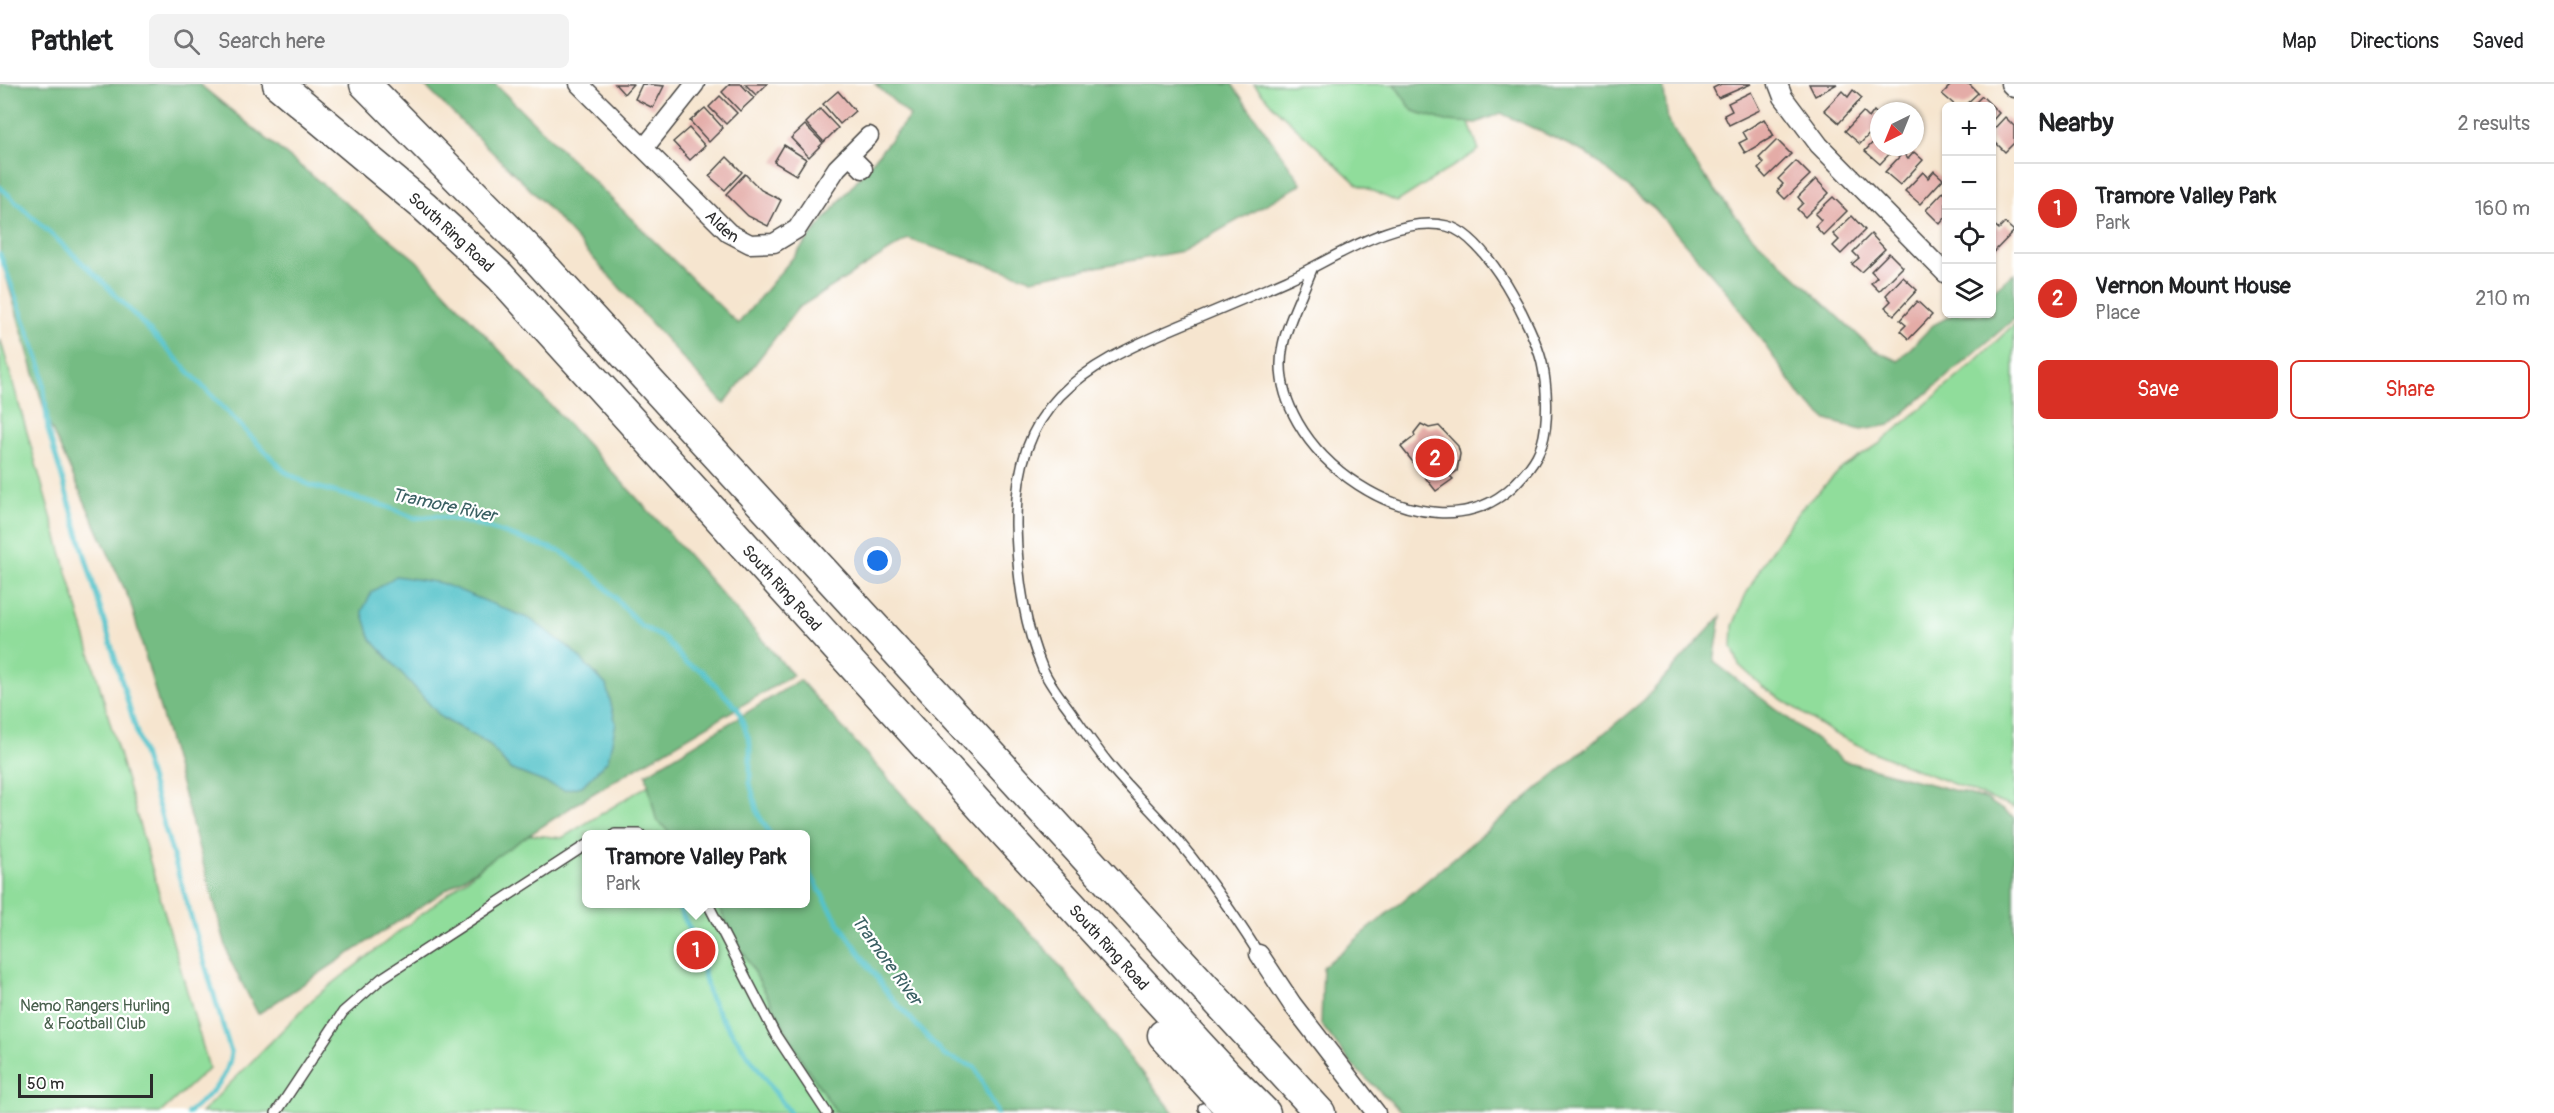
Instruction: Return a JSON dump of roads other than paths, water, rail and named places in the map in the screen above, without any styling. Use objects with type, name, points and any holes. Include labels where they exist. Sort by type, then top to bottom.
[{"type":"highway","name":"South Ring Road","points":[[278,84],[424,206],[501,276],[982,808],[1226,1074],[1265,1113]]},
{"type":"highway","points":[[365,84],[526,247],[1320,1113]]},
{"type":"highway","points":[[982,808],[1071,930],[1234,1113]]},
{"type":"street","name":"Alden","points":[[579,84],[645,147],[729,233],[750,244],[774,243],[797,229],[837,168],[869,136]]},
{"type":"street","points":[[645,147],[695,84]]},
{"type":"street","points":[[1778,84],[1784,98],[1819,145],[1942,269]]},
{"type":"street","points":[[2010,84],[2014,88]]},
{"type":"street","points":[[849,156],[863,169]]},
{"type":"street","points":[[1259,954],[1292,1005],[1376,1113]]},
{"type":"lane","points":[[1259,954],[1218,890],[1107,762],[1042,667],[1017,565],[1016,511],[1029,446],[1045,413],[1083,374],[1121,351],[1312,269],[1376,237],[1421,225],[1450,226],[1471,241],[1492,264],[1532,332],[1543,366],[1545,408],[1543,443],[1527,473],[1501,498],[1468,511],[1427,513],[1386,498],[1357,483],[1324,459],[1303,431],[1289,401],[1282,375],[1282,346],[1312,269]]},
{"type":"lane","points":[[276,1113],[331,1027],[354,1000],[392,972],[582,848]]},
{"type":"lane","points":[[711,908],[775,1034],[827,1113]]},
{"type":"water","points":[[396,576],[441,583],[530,619],[570,648],[606,685],[616,723],[608,760],[582,786],[564,790],[510,769],[489,744],[442,718],[371,639],[362,611],[372,592]]},
{"type":"waterway","name":"Tramore River","points":[[0,187],[101,280],[284,471],[309,485],[385,506],[415,518],[435,516],[472,523],[562,552],[598,579],[640,625],[665,639],[686,663],[702,671],[738,709],[750,743],[750,783],[758,814],[768,830]]},
{"type":"waterway","points":[[0,254],[42,369],[48,430],[231,1053],[222,1080],[188,1113]]},
{"type":"waterway","name":"Tramore River","points":[[810,874],[837,920],[888,994],[945,1056],[975,1067],[997,1113]]},
{"type":"waterway","points":[[679,908],[697,943],[709,995],[720,1016],[790,1113]]},
{"type":"place","name":"Vernon Mount House","points":[[1435,458]]},
{"type":"place","name":"Tramore Valley Park","points":[[696,950]]},
{"type":"park label","name":"Nemo Rangers Hurling & Football Club","points":[[95,1014]]}]
